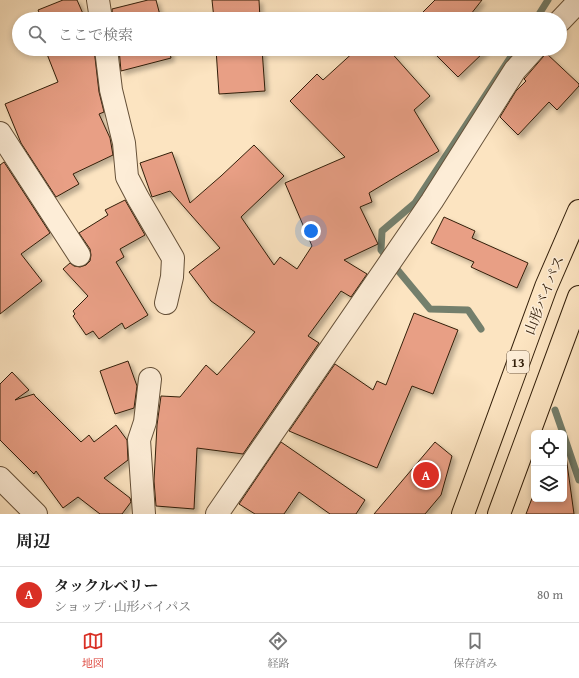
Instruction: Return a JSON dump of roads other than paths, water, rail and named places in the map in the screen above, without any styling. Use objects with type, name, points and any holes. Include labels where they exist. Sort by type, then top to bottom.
[{"type":"highway","name":"山形バイパス","points":[[463,514],[546,287],[579,211]]},
{"type":"highway","name":"13","points":[[499,514],[579,297]]},
{"type":"lane","points":[[98,0],[100,12]]},
{"type":"lane","points":[[567,14],[579,1]]},
{"type":"lane","points":[[107,56],[111,90],[124,143],[127,177],[173,258],[172,277],[166,303]]},
{"type":"lane","points":[[217,514],[432,200],[515,70],[528,56]]},
{"type":"lane","points":[[0,133],[79,255]]},
{"type":"lane","points":[[144,514],[139,440],[145,422],[150,379]]},
{"type":"lane","points":[[0,478],[36,514]]},
{"type":"waterway","points":[[540,12],[548,0]]},
{"type":"waterway","points":[[481,329],[468,310],[430,309],[381,250],[382,231],[415,203],[511,56]]},
{"type":"waterway","points":[[555,410],[562,430]]},
{"type":"waterway","points":[[567,445],[579,480]]},
{"type":"place","name":"タックルベリー","points":[[426,475]]}]
